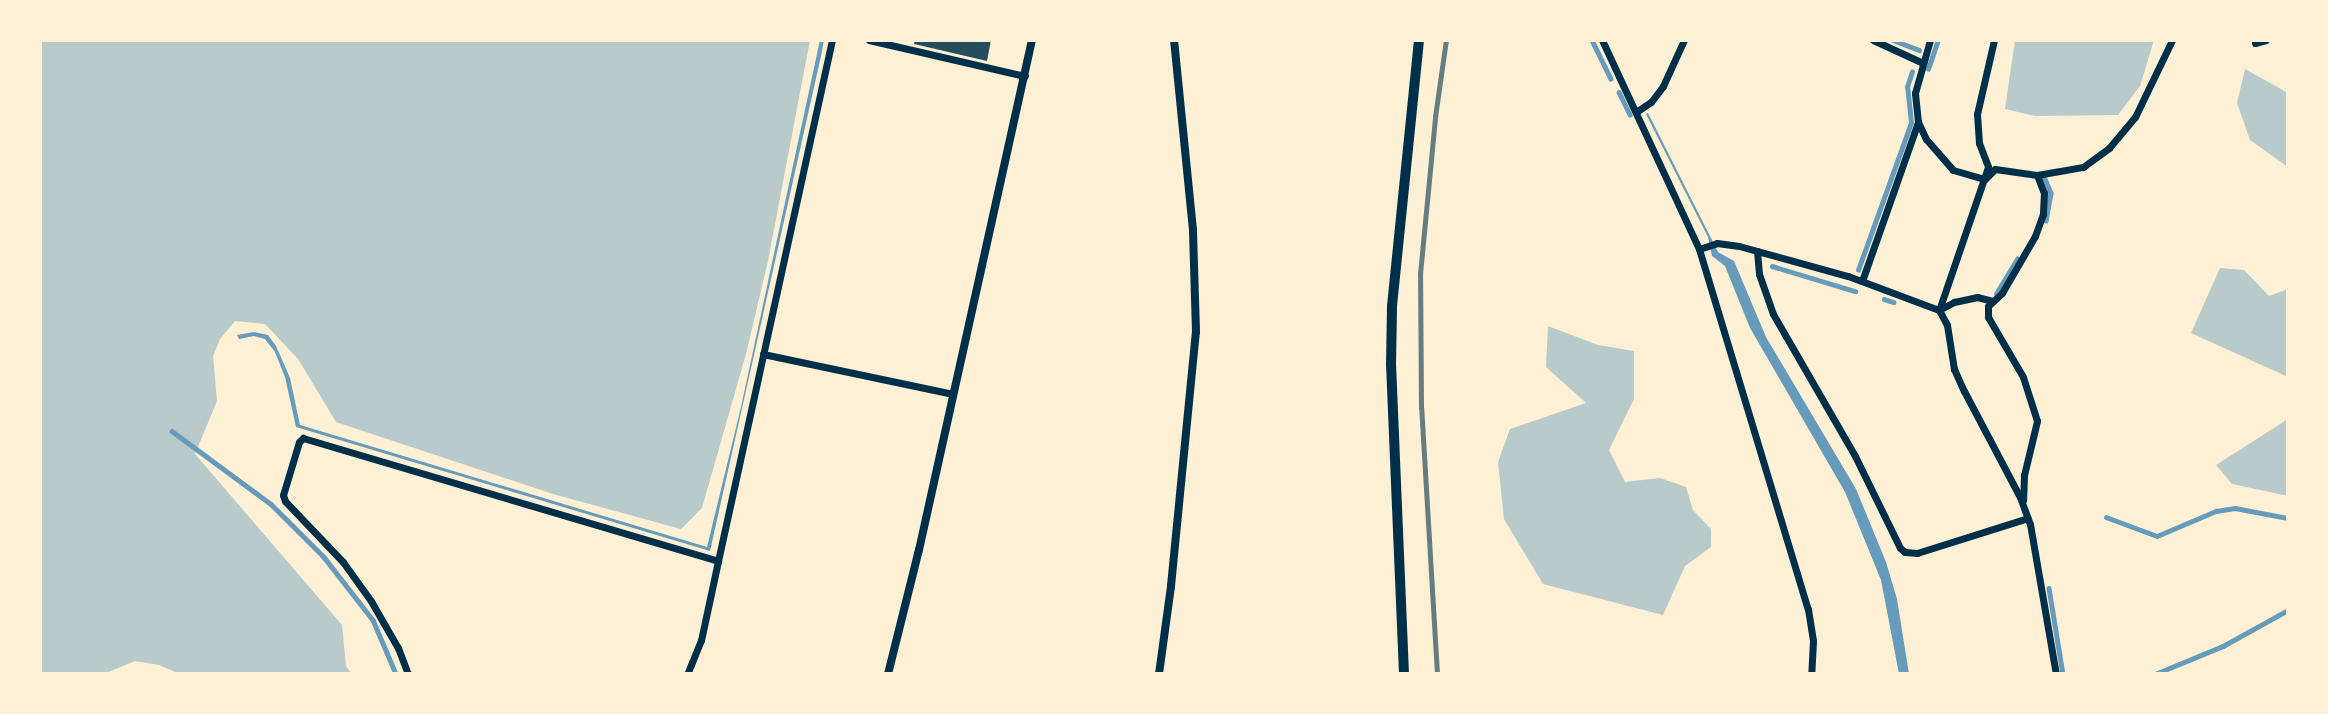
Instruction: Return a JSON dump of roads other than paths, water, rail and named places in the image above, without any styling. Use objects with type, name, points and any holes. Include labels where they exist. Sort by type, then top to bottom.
[{"type":"highway","points":[[1405,674],[1391,365],[1392,306],[1419,40]]},
{"type":"street","points":[[687,674],[701,639],[832,40]]},
{"type":"street","points":[[869,40],[1025,76]]},
{"type":"street","points":[[888,674],[919,550],[1032,40]]},
{"type":"street","points":[[1159,674],[1171,586],[1196,332],[1193,230],[1174,40]]},
{"type":"street","points":[[1602,40],[1699,249],[1808,609],[1813,640],[1811,674]]},
{"type":"street","points":[[1636,112],[1651,102],[1663,86],[1684,40]]},
{"type":"street","points":[[1873,40],[1923,63]]},
{"type":"street","points":[[1930,40],[1915,93],[1918,122],[1926,139],[1953,170],[1985,179]]},
{"type":"street","points":[[1939,310],[1988,167],[1979,143],[1977,114],[1994,40]]},
{"type":"street","points":[[1985,179],[1995,169],[2036,175],[2083,167],[2109,148],[2135,117],[2172,40]]},
{"type":"street","points":[[2255,43],[2266,40]]},
{"type":"street","points":[[1861,281],[1918,122]]},
{"type":"street","points":[[2023,505],[2024,474],[2037,421],[2021,372],[1988,317],[1988,306],[2002,293],[2040,224],[2044,193],[2036,175]]},
{"type":"street","points":[[1699,249],[1729,244],[1758,251],[1861,281],[1939,310],[1947,325],[1954,369],[2028,518],[2056,674]]},
{"type":"street","points":[[1758,251],[1759,274],[1773,314],[1855,456],[1900,548],[1905,552],[1917,553],[2028,518]]},
{"type":"street","points":[[1939,310],[1954,302],[1977,297],[1993,301]]},
{"type":"street","points":[[764,354],[952,394]]},
{"type":"street","points":[[408,674],[378,613],[343,562],[285,501],[283,495],[299,442],[303,438],[718,561]]},
{"type":"water","points":[[820,40],[824,40],[821,56],[710,551],[296,427],[285,377],[275,352],[265,339],[254,336],[239,339],[237,335],[254,332],[268,335],[276,346],[290,378],[300,425],[707,547],[741,407]]},
{"type":"water","points":[[1648,113],[1718,252],[1734,261],[1766,337],[1856,489],[1886,562],[1897,599],[1909,674],[1899,674],[1881,580],[1845,492],[1750,328],[1725,266],[1712,256],[1708,237],[1646,114]]},
{"type":"waterway","points":[[1592,40],[1611,79]]},
{"type":"waterway","points":[[1893,40],[1919,50]]},
{"type":"waterway","points":[[1928,69],[1938,40]]},
{"type":"waterway","points":[[1858,270],[1911,123],[1907,87],[1912,72]]},
{"type":"waterway","points":[[1619,92],[1630,115]]},
{"type":"waterway","points":[[2045,179],[2051,193],[2046,221]]},
{"type":"waterway","points":[[1996,294],[2017,259]]},
{"type":"waterway","points":[[1772,266],[1855,291]]},
{"type":"waterway","points":[[1884,299],[1894,302]]},
{"type":"waterway","points":[[172,431],[271,504],[324,557],[373,620],[396,674]]},
{"type":"waterway","points":[[2106,517],[2157,536],[2216,511],[2235,508],[2288,518]]},
{"type":"waterway","points":[[2049,588],[2063,674]]},
{"type":"waterway","points":[[2155,674],[2223,646],[2288,610]]},
{"type":"railway","points":[[1437,674],[1421,408],[1420,274],[1435,117],[1446,40]]}]
